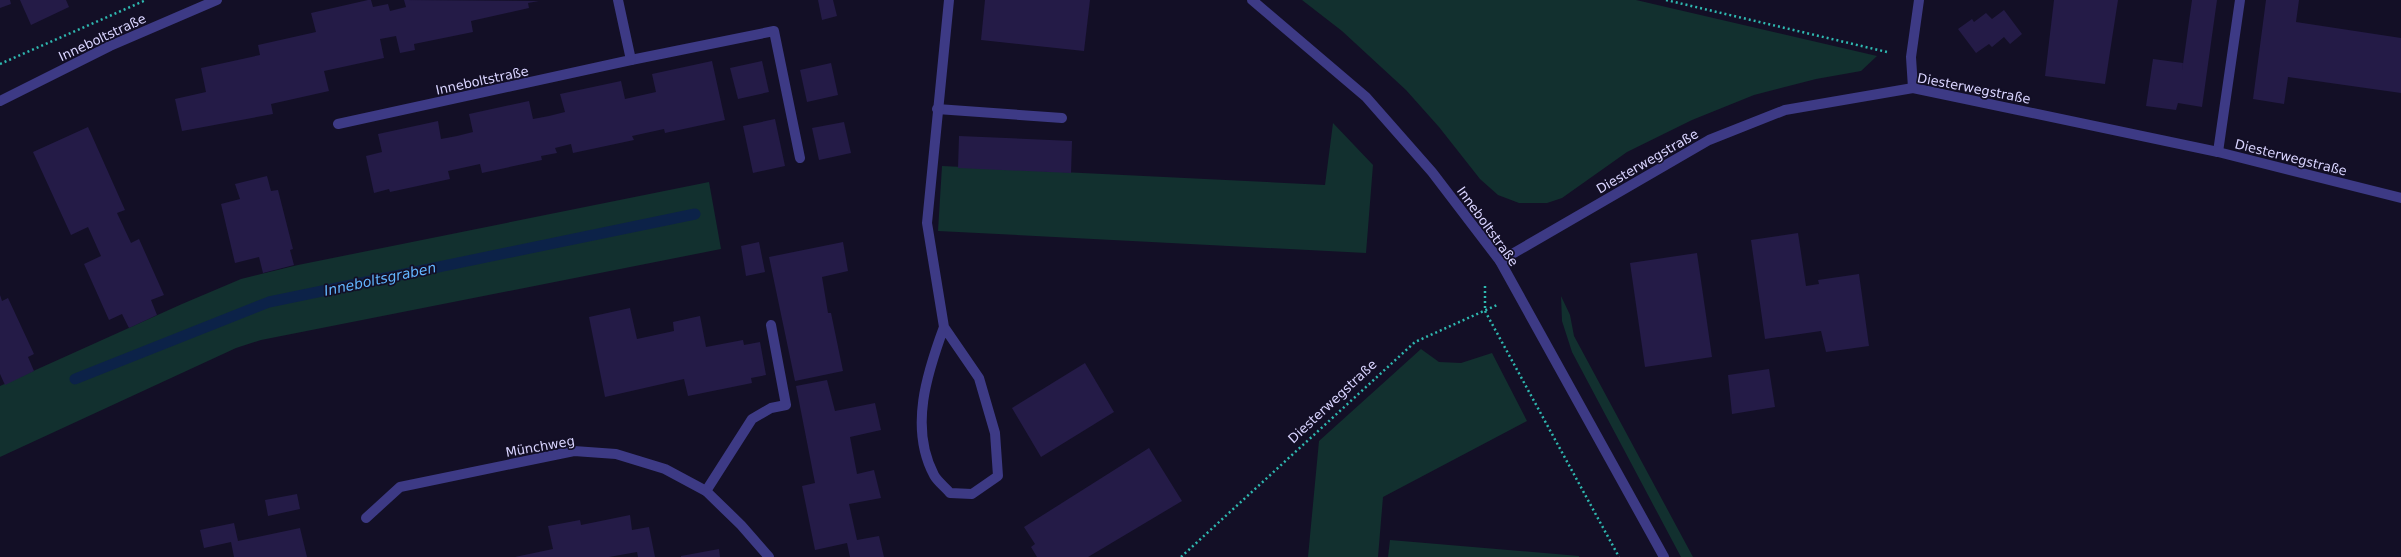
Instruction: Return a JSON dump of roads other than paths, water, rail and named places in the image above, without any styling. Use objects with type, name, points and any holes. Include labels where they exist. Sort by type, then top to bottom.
[{"type":"street","name":"Inneboltstraße","points":[[0,101],[110,46],[217,0]]},
{"type":"street","points":[[618,0],[631,60]]},
{"type":"street","points":[[944,327],[933,357],[922,403],[924,448],[934,476],[950,493],[972,494],[998,476],[995,433],[979,378],[944,327],[928,223],[937,109],[949,0]]},
{"type":"street","name":"Inneboltstraße","points":[[1252,0],[1366,97],[1432,172],[1500,261],[1664,557]]},
{"type":"street","points":[[1914,88],[1911,57],[1919,0]]},
{"type":"street","points":[[2218,152],[2240,0]]},
{"type":"street","name":"Inneboltstraße","points":[[338,124],[631,60],[774,31],[800,158]]},
{"type":"street","name":"Diesterwegstraße","points":[[1500,261],[1709,140],[1784,110],[1914,88],[2218,152],[2401,198]]},
{"type":"street","points":[[937,109],[1062,118]]},
{"type":"street","points":[[706,491],[752,419],[771,408],[786,405],[771,325]]},
{"type":"street","name":"Münchweg","points":[[366,518],[400,487],[574,451],[616,454],[658,467],[706,491],[742,525],[769,557]]},
{"type":"waterway","name":"Inneboltsgraben","points":[[75,379],[269,302],[695,214]]}]
